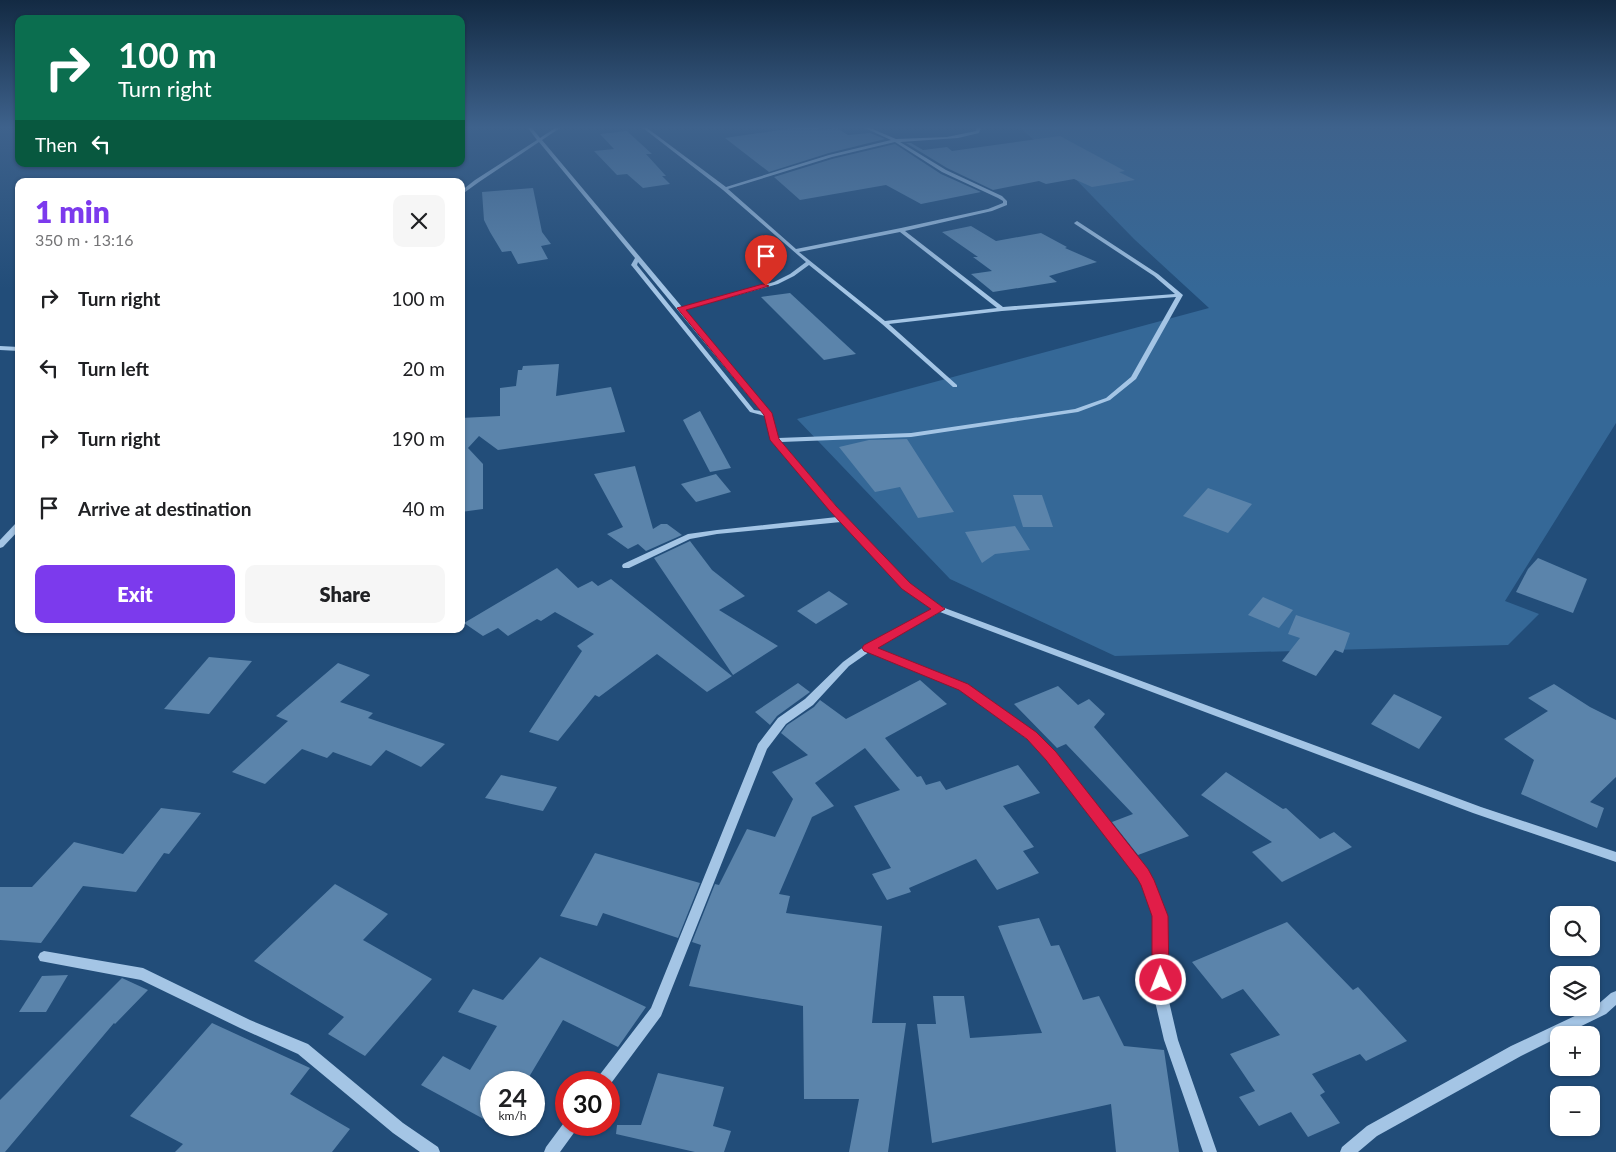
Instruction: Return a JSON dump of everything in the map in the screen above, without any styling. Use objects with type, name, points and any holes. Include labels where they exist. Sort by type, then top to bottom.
[{"type":"street","points":[[465,190],[475,182]]},
{"type":"street","points":[[574,182],[768,415],[775,440],[906,586],[939,609],[1477,810],[1616,858]]},
{"type":"street","points":[[716,182],[795,251],[884,323],[955,386]]},
{"type":"street","points":[[725,189],[749,182]]},
{"type":"street","points":[[795,251],[901,230],[1005,204],[1005,201],[990,192],[968,182]]},
{"type":"street","points":[[1077,224],[1156,275],[1180,295]]},
{"type":"street","points":[[901,230],[1002,308]]},
{"type":"street","points":[[638,258],[634,265],[752,411],[768,415]]},
{"type":"street","points":[[681,308],[776,283],[792,275],[810,262]]},
{"type":"street","points":[[884,323],[1002,308],[1180,295]]},
{"type":"street","points":[[775,440],[911,435],[1076,411],[1108,399],[1134,378],[1180,295]]},
{"type":"street","points":[[0,348],[15,349]]},
{"type":"street","points":[[626,566],[688,537],[717,532],[844,519]]},
{"type":"street","points":[[0,545],[15,530]]},
{"type":"street","points":[[611,1071],[656,1012],[762,747],[782,721],[809,702],[846,664],[868,648],[939,609]]},
{"type":"street","points":[[868,648],[963,687],[1031,736],[1057,763],[1143,873],[1154,896],[1160,916],[1161,997],[1171,1040],[1210,1152]]},
{"type":"street","points":[[44,957],[143,974],[245,1024],[303,1049],[398,1128],[433,1152]]},
{"type":"street","points":[[1347,1152],[1372,1131],[1516,1052],[1601,1010],[1616,997]]},
{"type":"street","points":[[551,1152],[563,1136]]},
{"type":"shaded area","points":[[1078,182],[1616,182],[1616,423],[1505,601],[1539,614],[1508,645],[1115,656],[950,579],[797,419],[1209,308],[1134,239]]},
{"type":"building","points":[[636,182],[668,182],[670,184],[643,188]]},
{"type":"building","points":[[779,182],[958,182],[981,192],[921,204],[886,185],[800,200]]},
{"type":"building","points":[[976,182],[1035,182],[993,190]]},
{"type":"building","points":[[1041,182],[1059,182],[1046,184]]},
{"type":"building","points":[[1080,182],[1124,182],[1092,187]]},
{"type":"building","points":[[533,188],[542,232],[551,244],[541,246],[548,259],[518,264],[511,251],[502,252],[484,220],[482,192]]},
{"type":"building","points":[[971,226],[996,241],[1041,233],[1067,247],[1065,248],[1097,262],[1049,276],[1057,282],[993,292],[971,274],[992,271],[973,257],[978,257],[942,232]]},
{"type":"building","points":[[790,293],[856,354],[824,360],[761,297]]},
{"type":"building","points":[[559,364],[556,396],[611,387],[625,432],[498,450],[479,436],[468,448],[483,464],[483,509],[465,511],[465,418],[500,416],[500,388],[516,386],[518,370],[522,370],[523,366]]},
{"type":"building","points":[[700,411],[731,468],[710,472],[683,420]]},
{"type":"building","points":[[907,439],[954,512],[918,518],[900,487],[875,492],[839,447],[869,440]]},
{"type":"building","points":[[635,466],[653,529],[661,524],[667,524],[682,535],[646,551],[638,544],[628,549],[607,534],[623,527],[594,474]]},
{"type":"building","points":[[716,474],[731,492],[696,502],[681,484]]},
{"type":"building","points":[[1208,488],[1252,504],[1228,533],[1183,516]]},
{"type":"building","points":[[1013,495],[1042,495],[1053,527],[1023,527]]},
{"type":"building","points":[[1015,526],[1030,550],[995,554],[982,563],[965,532]]},
{"type":"building","points":[[690,541],[712,570],[745,596],[719,610],[778,646],[733,675],[654,558]]},
{"type":"building","points":[[1538,558],[1587,579],[1573,613],[1516,592],[1528,569]]},
{"type":"building","points":[[557,568],[578,588],[592,581],[598,586],[611,579],[732,676],[707,692],[657,654],[599,697],[595,695],[558,741],[529,732],[582,651],[577,646],[594,634],[555,612],[541,621],[537,619],[508,636],[498,628],[483,636],[465,622]]},
{"type":"building","points":[[829,591],[848,604],[816,624],[797,611]]},
{"type":"building","points":[[1263,597],[1293,610],[1279,628],[1248,615]]},
{"type":"building","points":[[1296,615],[1350,633],[1343,653],[1335,650],[1316,676],[1282,661],[1300,638],[1288,634]]},
{"type":"building","points":[[209,657],[252,661],[209,714],[164,709]]},
{"type":"building","points":[[338,663],[370,675],[340,702],[373,713],[368,718],[445,744],[421,767],[386,750],[371,766],[333,752],[327,758],[302,749],[265,784],[232,772],[288,721],[276,716]]},
{"type":"building","points":[[920,680],[947,704],[885,738],[917,777],[921,776],[926,785],[940,781],[946,790],[1018,765],[1040,793],[1003,806],[1034,847],[1023,851],[1039,873],[997,890],[976,859],[909,888],[911,892],[887,900],[872,874],[891,868],[854,806],[900,790],[865,748],[815,783],[834,806],[812,817],[779,894],[790,896],[786,913],[882,926],[872,1023],[906,1023],[888,1152],[849,1152],[859,1099],[804,1099],[803,1006],[689,986],[701,945],[692,942],[715,884],[719,885],[747,829],[775,837],[793,799],[772,772],[808,755],[781,733],[787,725],[814,707],[820,700],[846,719]]},
{"type":"building","points":[[798,683],[810,692],[777,716],[770,725],[755,712]]},
{"type":"building","points":[[1554,684],[1590,707],[1616,720],[1616,777],[1590,802],[1604,808],[1597,828],[1521,794],[1534,760],[1504,739],[1548,711],[1528,698]]},
{"type":"building","points":[[1058,686],[1078,705],[1089,699],[1105,714],[1094,727],[1189,836],[1138,855],[1112,822],[1133,814],[1066,744],[1057,748],[1014,704]]},
{"type":"building","points":[[1394,694],[1442,717],[1419,749],[1371,724]]},
{"type":"building","points":[[1226,772],[1283,809],[1286,808],[1320,839],[1334,832],[1352,847],[1282,882],[1252,852],[1272,842],[1201,795]]},
{"type":"building","points":[[501,775],[557,787],[543,811],[485,798]]},
{"type":"building","points":[[161,808],[201,813],[169,854],[164,853],[136,892],[83,886],[41,943],[0,940],[0,887],[32,887],[74,842],[123,854]]},
{"type":"building","points":[[595,853],[700,883],[678,938],[603,913],[597,926],[560,916]]},
{"type":"building","points":[[335,884],[388,914],[363,940],[432,979],[365,1056],[328,1034],[344,1017],[254,961]]},
{"type":"building","points":[[1039,918],[1051,946],[1059,945],[1083,1000],[1099,996],[1124,1046],[1164,1050],[1179,1152],[1116,1152],[1111,1104],[932,1143],[917,1024],[936,1024],[933,996],[964,996],[970,1038],[1042,1033],[998,926]]},
{"type":"building","points":[[1287,922],[1353,990],[1358,987],[1407,1041],[1366,1061],[1360,1054],[1312,1074],[1325,1092],[1320,1095],[1340,1123],[1308,1137],[1291,1112],[1259,1126],[1239,1097],[1255,1091],[1230,1054],[1280,1035],[1243,989],[1222,999],[1192,962]]},
{"type":"building","points":[[540,957],[646,1007],[618,1047],[563,1020],[533,1071],[480,1071],[480,1117],[421,1085],[443,1056],[470,1070],[497,1026],[458,1012],[473,989],[503,1000]]},
{"type":"building","points":[[68,975],[46,1012],[19,1012],[42,976]]},
{"type":"building","points":[[122,978],[148,990],[114,1023],[5,1152],[0,1152],[0,1100]]},
{"type":"building","points":[[212,1023],[310,1068],[290,1094],[350,1129],[332,1152],[175,1152],[183,1144],[130,1116]]},
{"type":"building","points":[[658,1073],[724,1087],[713,1126],[731,1131],[724,1152],[695,1152],[620,1135],[620,1125],[641,1125]]},
{"type":"route","points":[[766,286],[681,308],[768,415],[775,440],[833,508],[906,586],[939,609],[868,648],[963,687],[1031,736],[1051,756],[1094,808],[1143,873],[1154,896],[1160,916],[1161,980]]}]
